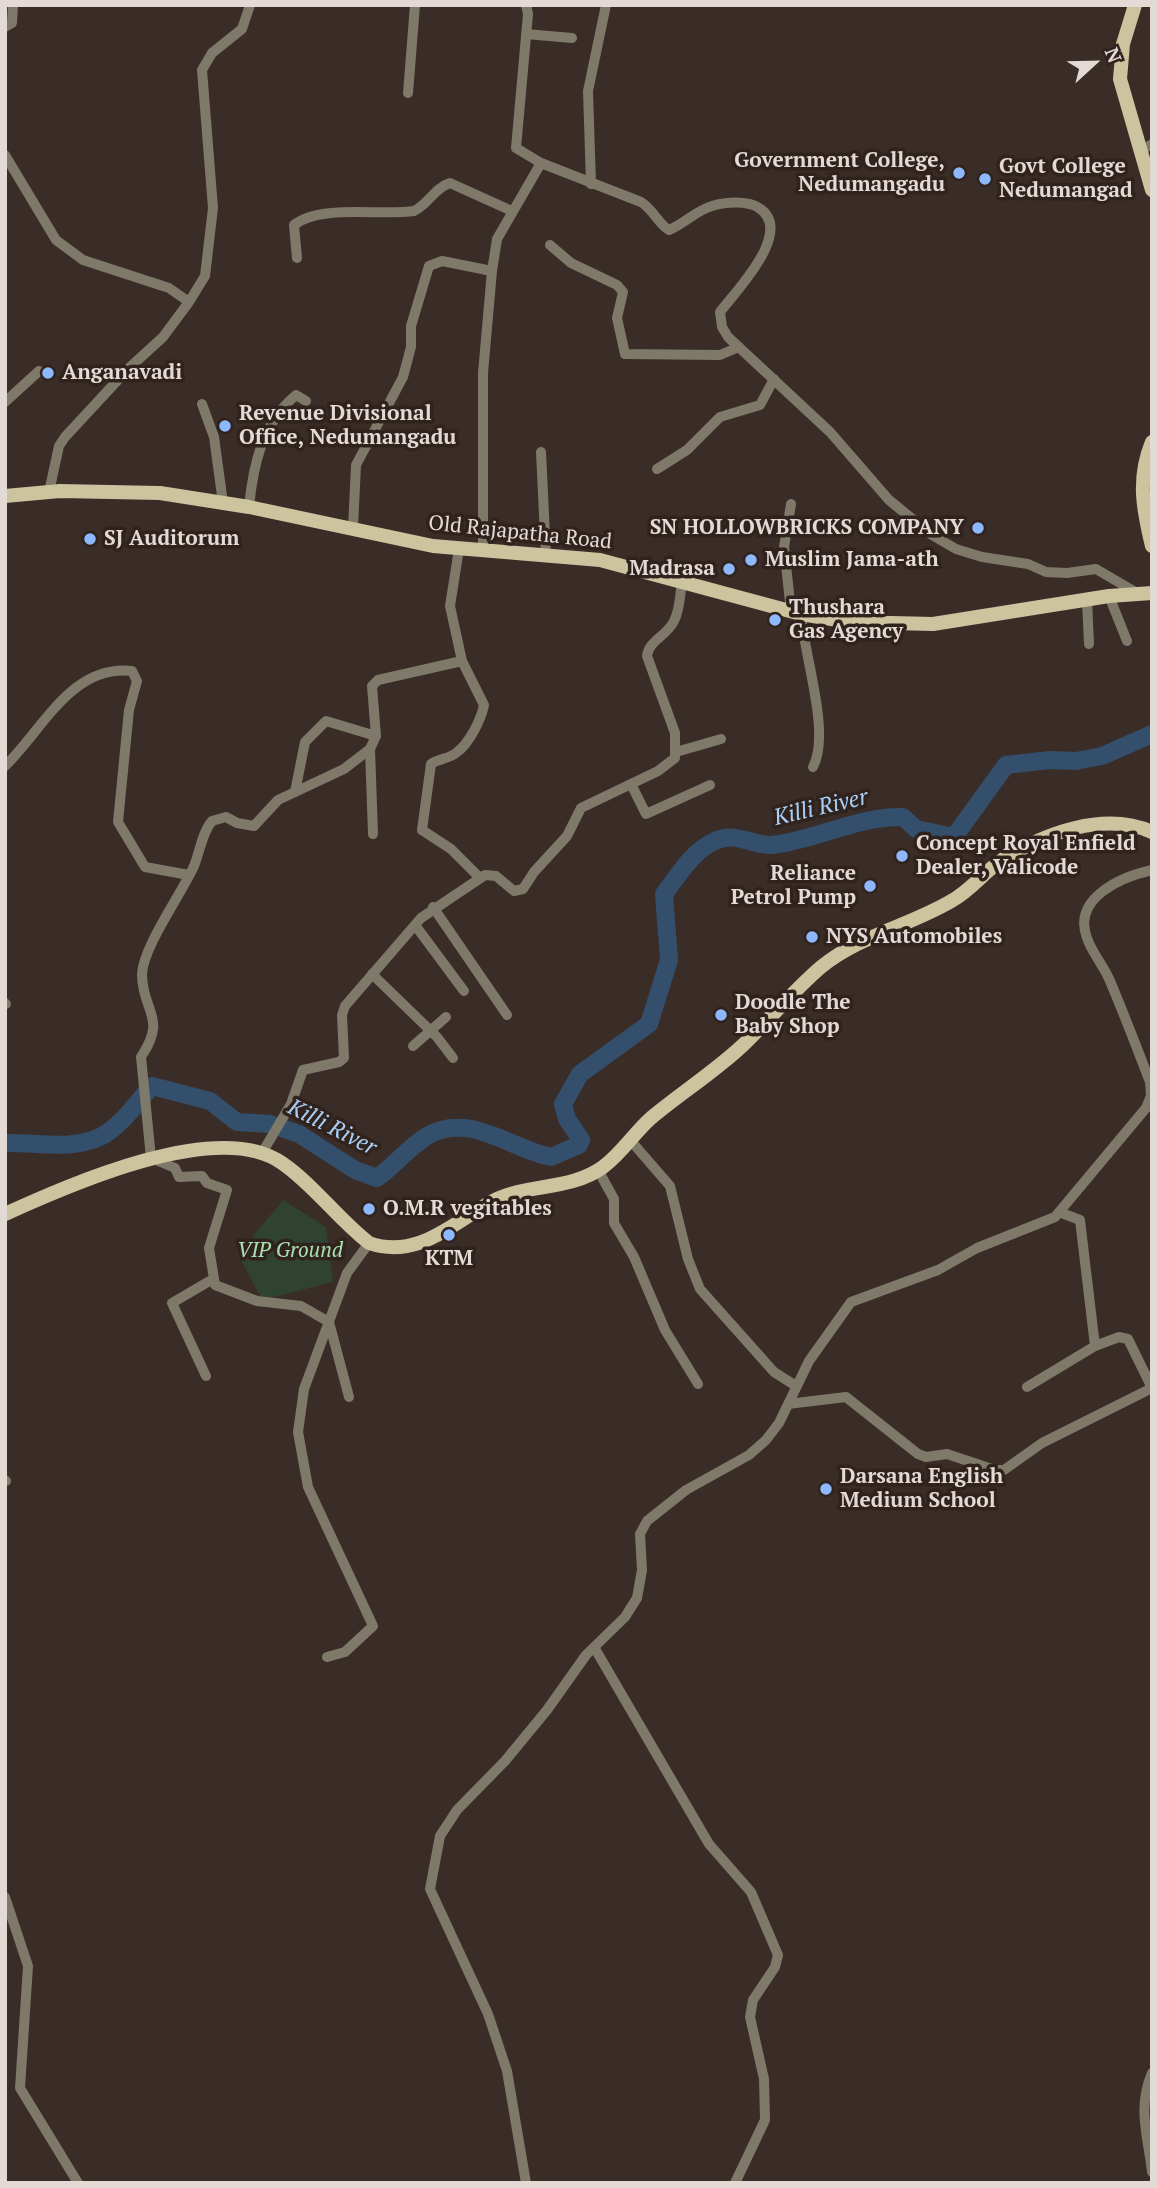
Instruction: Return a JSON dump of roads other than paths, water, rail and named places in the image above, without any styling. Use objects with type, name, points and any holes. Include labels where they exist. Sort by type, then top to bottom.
[{"type":"main road","points":[[1135,5],[1123,44],[1120,79],[1146,147],[1152,190]]},
{"type":"main road","points":[[1152,442],[1142,469],[1142,504],[1152,546]]},
{"type":"main road","name":"Old Rajapatha Road","points":[[5,496],[49,492],[160,493],[354,528],[433,547],[600,560],[796,612],[850,622],[933,624],[1109,596],[1146,594]]},
{"type":"main road","points":[[5,1213],[122,1166],[172,1153],[216,1149],[262,1153],[281,1162],[369,1243],[387,1249],[407,1248],[426,1241],[513,1191],[570,1182],[598,1170],[652,1118],[741,1047],[822,966],[854,945],[952,901],[1003,860],[1074,828],[1122,822],[1152,832]]},
{"type":"street","points":[[5,27],[12,23],[13,5]]},
{"type":"street","points":[[49,492],[59,446],[65,437],[128,369],[163,337],[205,276],[213,208],[202,70],[212,53],[242,29],[250,5]]},
{"type":"street","points":[[408,93],[415,5]]},
{"type":"street","points":[[527,5],[516,148],[541,163],[641,202],[652,209],[664,228],[669,230],[710,206],[743,203],[762,209],[769,218],[770,240],[765,252],[719,312],[722,327],[739,347],[860,463],[889,500],[932,536],[956,549],[982,557],[1028,564],[1046,572],[1066,573],[1096,569],[1146,594]]},
{"type":"street","points":[[591,184],[588,91],[606,5]]},
{"type":"street","points":[[526,34],[572,38]]},
{"type":"street","points":[[5,155],[51,231],[63,245],[83,260],[169,288],[189,302]]},
{"type":"street","points":[[483,551],[483,373],[492,271],[497,239],[541,163]]},
{"type":"street","points":[[297,258],[294,225],[300,221],[330,214],[414,211],[427,203],[440,187],[450,183],[512,211]]},
{"type":"street","points":[[550,245],[571,263],[617,285],[623,292],[617,318],[625,354],[720,355],[739,347]]},
{"type":"street","points":[[354,528],[356,465],[403,377],[411,347],[411,327],[429,266],[442,261],[492,271]]},
{"type":"street","points":[[5,402],[39,371]]},
{"type":"street","points":[[657,469],[687,450],[720,417],[760,405],[774,379]]},
{"type":"street","points":[[249,508],[257,459],[269,426],[296,395],[306,401]]},
{"type":"street","points":[[202,404],[214,437],[223,503]]},
{"type":"street","points":[[541,452],[546,556]]},
{"type":"street","points":[[791,504],[784,547],[805,656],[820,716],[820,751],[813,767]]},
{"type":"street","points":[[459,549],[450,606],[462,661],[484,705],[468,740],[455,754],[438,758],[431,764],[422,830],[451,849],[479,877]]},
{"type":"street","points":[[262,1153],[290,1104],[303,1070],[339,1062],[345,1053],[342,1015],[345,1006],[433,907],[479,877],[496,876],[514,891],[523,889],[566,836],[582,808],[670,764],[676,752],[675,733],[646,656],[649,646],[668,631],[676,619],[682,582]]},
{"type":"street","points":[[1109,596],[1127,641]]},
{"type":"street","points":[[1087,600],[1090,644]]},
{"type":"street","points":[[373,834],[370,749],[376,736],[372,697],[374,683],[388,677],[462,661]]},
{"type":"street","points":[[5,766],[33,738],[70,692],[104,672],[132,671],[137,681],[130,710],[118,822],[145,867],[189,875]]},
{"type":"street","points":[[295,792],[305,742],[326,721],[376,736]]},
{"type":"street","points":[[676,752],[722,739]]},
{"type":"street","points":[[349,1397],[329,1322],[301,1306],[257,1301],[215,1285],[209,1248],[227,1189],[207,1183],[202,1176],[179,1177],[175,1168],[151,1158],[142,1093],[141,1056],[153,1039],[155,1026],[142,974],[152,944],[189,875],[212,821],[226,817],[237,823],[254,825],[278,800],[344,769],[370,749]]},
{"type":"street","points":[[631,784],[646,814],[710,785]]},
{"type":"street","points":[[526,2183],[508,2071],[488,2014],[434,1901],[431,1880],[439,1836],[457,1810],[505,1761],[594,1647],[625,1617],[637,1598],[642,1570],[640,1534],[647,1521],[685,1490],[748,1455],[779,1423],[796,1386],[835,1321],[851,1302],[938,1270],[977,1248],[1041,1224],[1059,1212],[1146,1108],[1151,1096],[1150,1082],[1110,979],[1087,939],[1083,923],[1089,906],[1107,887],[1126,876],[1152,870]]},
{"type":"street","points":[[433,907],[507,1014]]},
{"type":"street","points":[[415,925],[464,991]]},
{"type":"street","points":[[372,974],[431,1031],[453,1058]]},
{"type":"street","points":[[412,1046],[446,1017]]},
{"type":"street","points":[[631,1141],[670,1186],[688,1259],[700,1289],[774,1372],[796,1386]]},
{"type":"street","points":[[598,1170],[614,1199],[614,1223],[634,1257],[665,1330],[698,1384]]},
{"type":"street","points":[[1059,1212],[1080,1220],[1095,1346]]},
{"type":"street","points":[[327,1657],[345,1652],[373,1626],[309,1487],[298,1432],[304,1389],[346,1273],[369,1243]]},
{"type":"street","points":[[206,1376],[172,1303],[213,1279]]},
{"type":"street","points":[[788,1404],[846,1397],[918,1454],[926,1457],[947,1454],[995,1470],[1004,1470],[1042,1443],[1152,1388],[1128,1339],[1119,1337],[1095,1346],[1027,1387]]},
{"type":"street","points":[[594,1647],[709,1844],[751,1892],[778,1955],[775,1967],[754,2000],[750,2017],[764,2079],[765,2120],[735,2183]]},
{"type":"street","points":[[5,1897],[27,1966],[20,2088],[78,2183]]},
{"type":"street","points":[[1152,2073],[1144,2091],[1142,2120],[1152,2172]]},
{"type":"waterway","name":"Killi River","points":[[5,1143],[67,1145],[91,1141],[116,1126],[152,1086],[210,1101],[237,1122],[270,1124],[299,1134],[355,1170],[377,1178],[420,1140],[442,1129],[474,1130],[551,1157],[579,1145],[581,1140],[567,1119],[563,1104],[580,1074],[649,1024],[669,960],[664,894],[686,864],[707,845],[723,838],[772,845],[869,820],[903,817],[916,829],[954,837],[1006,765],[1050,760],[1076,761],[1102,756],[1152,734]]},
{"type":"place","name":"Government College, Nedumangadu","points":[[959,173]]},
{"type":"place","name":"Govt College Nedumangad","points":[[985,179]]},
{"type":"place","name":"Anganavadi","points":[[48,373]]},
{"type":"place","name":"Revenue Divisional Office, Nedumangadu","points":[[225,426]]},
{"type":"place","name":"SN HOLLOWBRICKS COMPANY","points":[[978,528]]},
{"type":"place","name":"SJ Auditorum","points":[[90,539]]},
{"type":"place","name":"Muslim Jama-ath","points":[[751,560]]},
{"type":"place","name":"Madrasa","points":[[729,569]]},
{"type":"place","name":"Thushara Gas Agency","points":[[775,620]]},
{"type":"place","name":"Concept Royal Enfield Dealer, Valicode","points":[[902,856]]},
{"type":"place","name":"Reliance Petrol Pump","points":[[870,886]]},
{"type":"place","name":"NYS Automobiles","points":[[812,937]]},
{"type":"place","name":"Doodle The Baby Shop","points":[[721,1015]]},
{"type":"place","name":"O.M.R vegitables","points":[[369,1209]]},
{"type":"place","name":"KTM","points":[[449,1235]]},
{"type":"place","name":"Darsana English Medium School","points":[[826,1489]]},
{"type":"park label","name":"VIP Ground","points":[[290,1251]]}]
